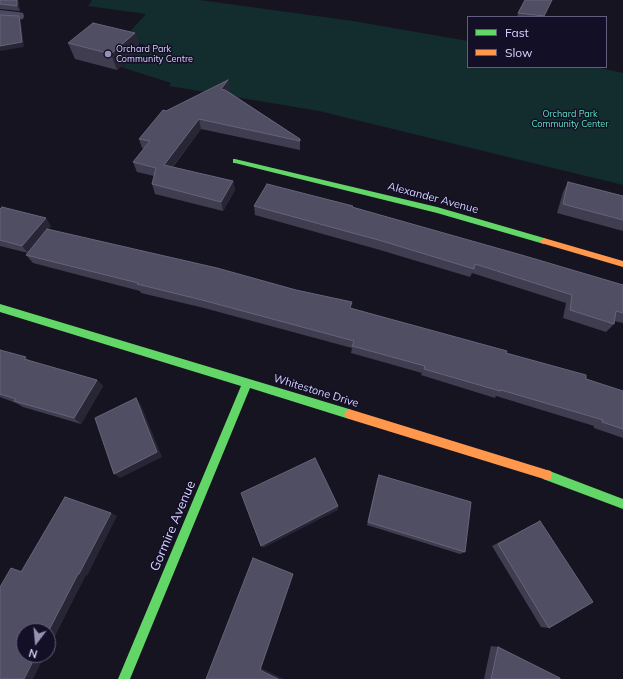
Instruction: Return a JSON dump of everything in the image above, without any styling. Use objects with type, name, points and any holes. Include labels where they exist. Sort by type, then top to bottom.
[{"type":"street","points":[[0,14],[18,16]]},
{"type":"street","name":"Alexander Avenue","points":[[235,161],[436,210],[623,264]]},
{"type":"street","name":"Whitestone Drive","points":[[0,308],[538,472],[623,504]]},
{"type":"street","name":"Gormire Avenue","points":[[124,679],[247,383]]},
{"type":"green space","name":"Orchard Park Community Center","points":[[92,0],[200,0],[353,21],[467,41],[467,68],[600,68],[623,73],[623,185],[319,111],[169,86],[171,83],[121,67],[145,45],[123,39],[146,14],[88,6]]},
{"type":"building","points":[[0,0],[17,0],[17,6],[0,4]]},
{"type":"building","points":[[525,0],[552,0],[544,16],[518,13]]},
{"type":"building","points":[[0,15],[19,16],[22,42],[0,46]]},
{"type":"building","points":[[93,23],[135,33],[111,54],[68,43]]},
{"type":"building","points":[[228,80],[221,89],[225,90],[300,139],[300,141],[199,119],[164,165],[233,181],[221,202],[152,184],[156,168],[133,162],[150,141],[139,139],[163,110],[166,111]]},
{"type":"building","points":[[568,182],[623,196],[623,220],[563,204]]},
{"type":"building","points":[[267,184],[353,206],[352,207],[623,285],[623,313],[616,311],[614,324],[570,310],[572,295],[475,264],[474,269],[382,241],[254,206]]},
{"type":"building","points":[[2,207],[46,218],[22,246],[0,240],[0,209]]},
{"type":"building","points":[[47,229],[217,268],[296,290],[352,302],[350,308],[507,351],[506,353],[586,375],[586,379],[623,391],[623,429],[602,422],[603,420],[424,369],[425,366],[352,346],[354,341],[137,284],[138,283],[26,255]]},
{"type":"building","points":[[0,350],[26,357],[24,359],[97,380],[74,418],[14,401],[16,399],[0,394]]},
{"type":"building","points":[[136,398],[157,452],[114,474],[95,418]]},
{"type":"building","points":[[315,458],[338,506],[261,546],[241,493]]},
{"type":"building","points":[[379,475],[471,502],[465,552],[368,522]]},
{"type":"building","points":[[65,497],[111,513],[53,623],[16,623],[16,663],[32,663],[24,679],[0,679],[0,587],[11,568],[21,572]]},
{"type":"building","points":[[540,521],[593,602],[549,628],[498,544]]},
{"type":"building","points":[[253,558],[293,574],[260,670],[278,679],[206,679]]},
{"type":"building","points":[[498,647],[560,678],[560,679],[491,679]]},
{"type":"traffic: fast","points":[[235,161],[437,210],[544,241]]},
{"type":"traffic: fast","points":[[0,308],[349,414]]},
{"type":"traffic: fast","points":[[124,679],[247,383]]},
{"type":"traffic: fast","points":[[547,475],[623,504]]},
{"type":"traffic: slow","points":[[544,241],[623,264]]},
{"type":"traffic: slow","points":[[349,414],[547,475]]},
{"type":"place","name":"Orchard Park Community Centre","points":[[108,54]]}]
